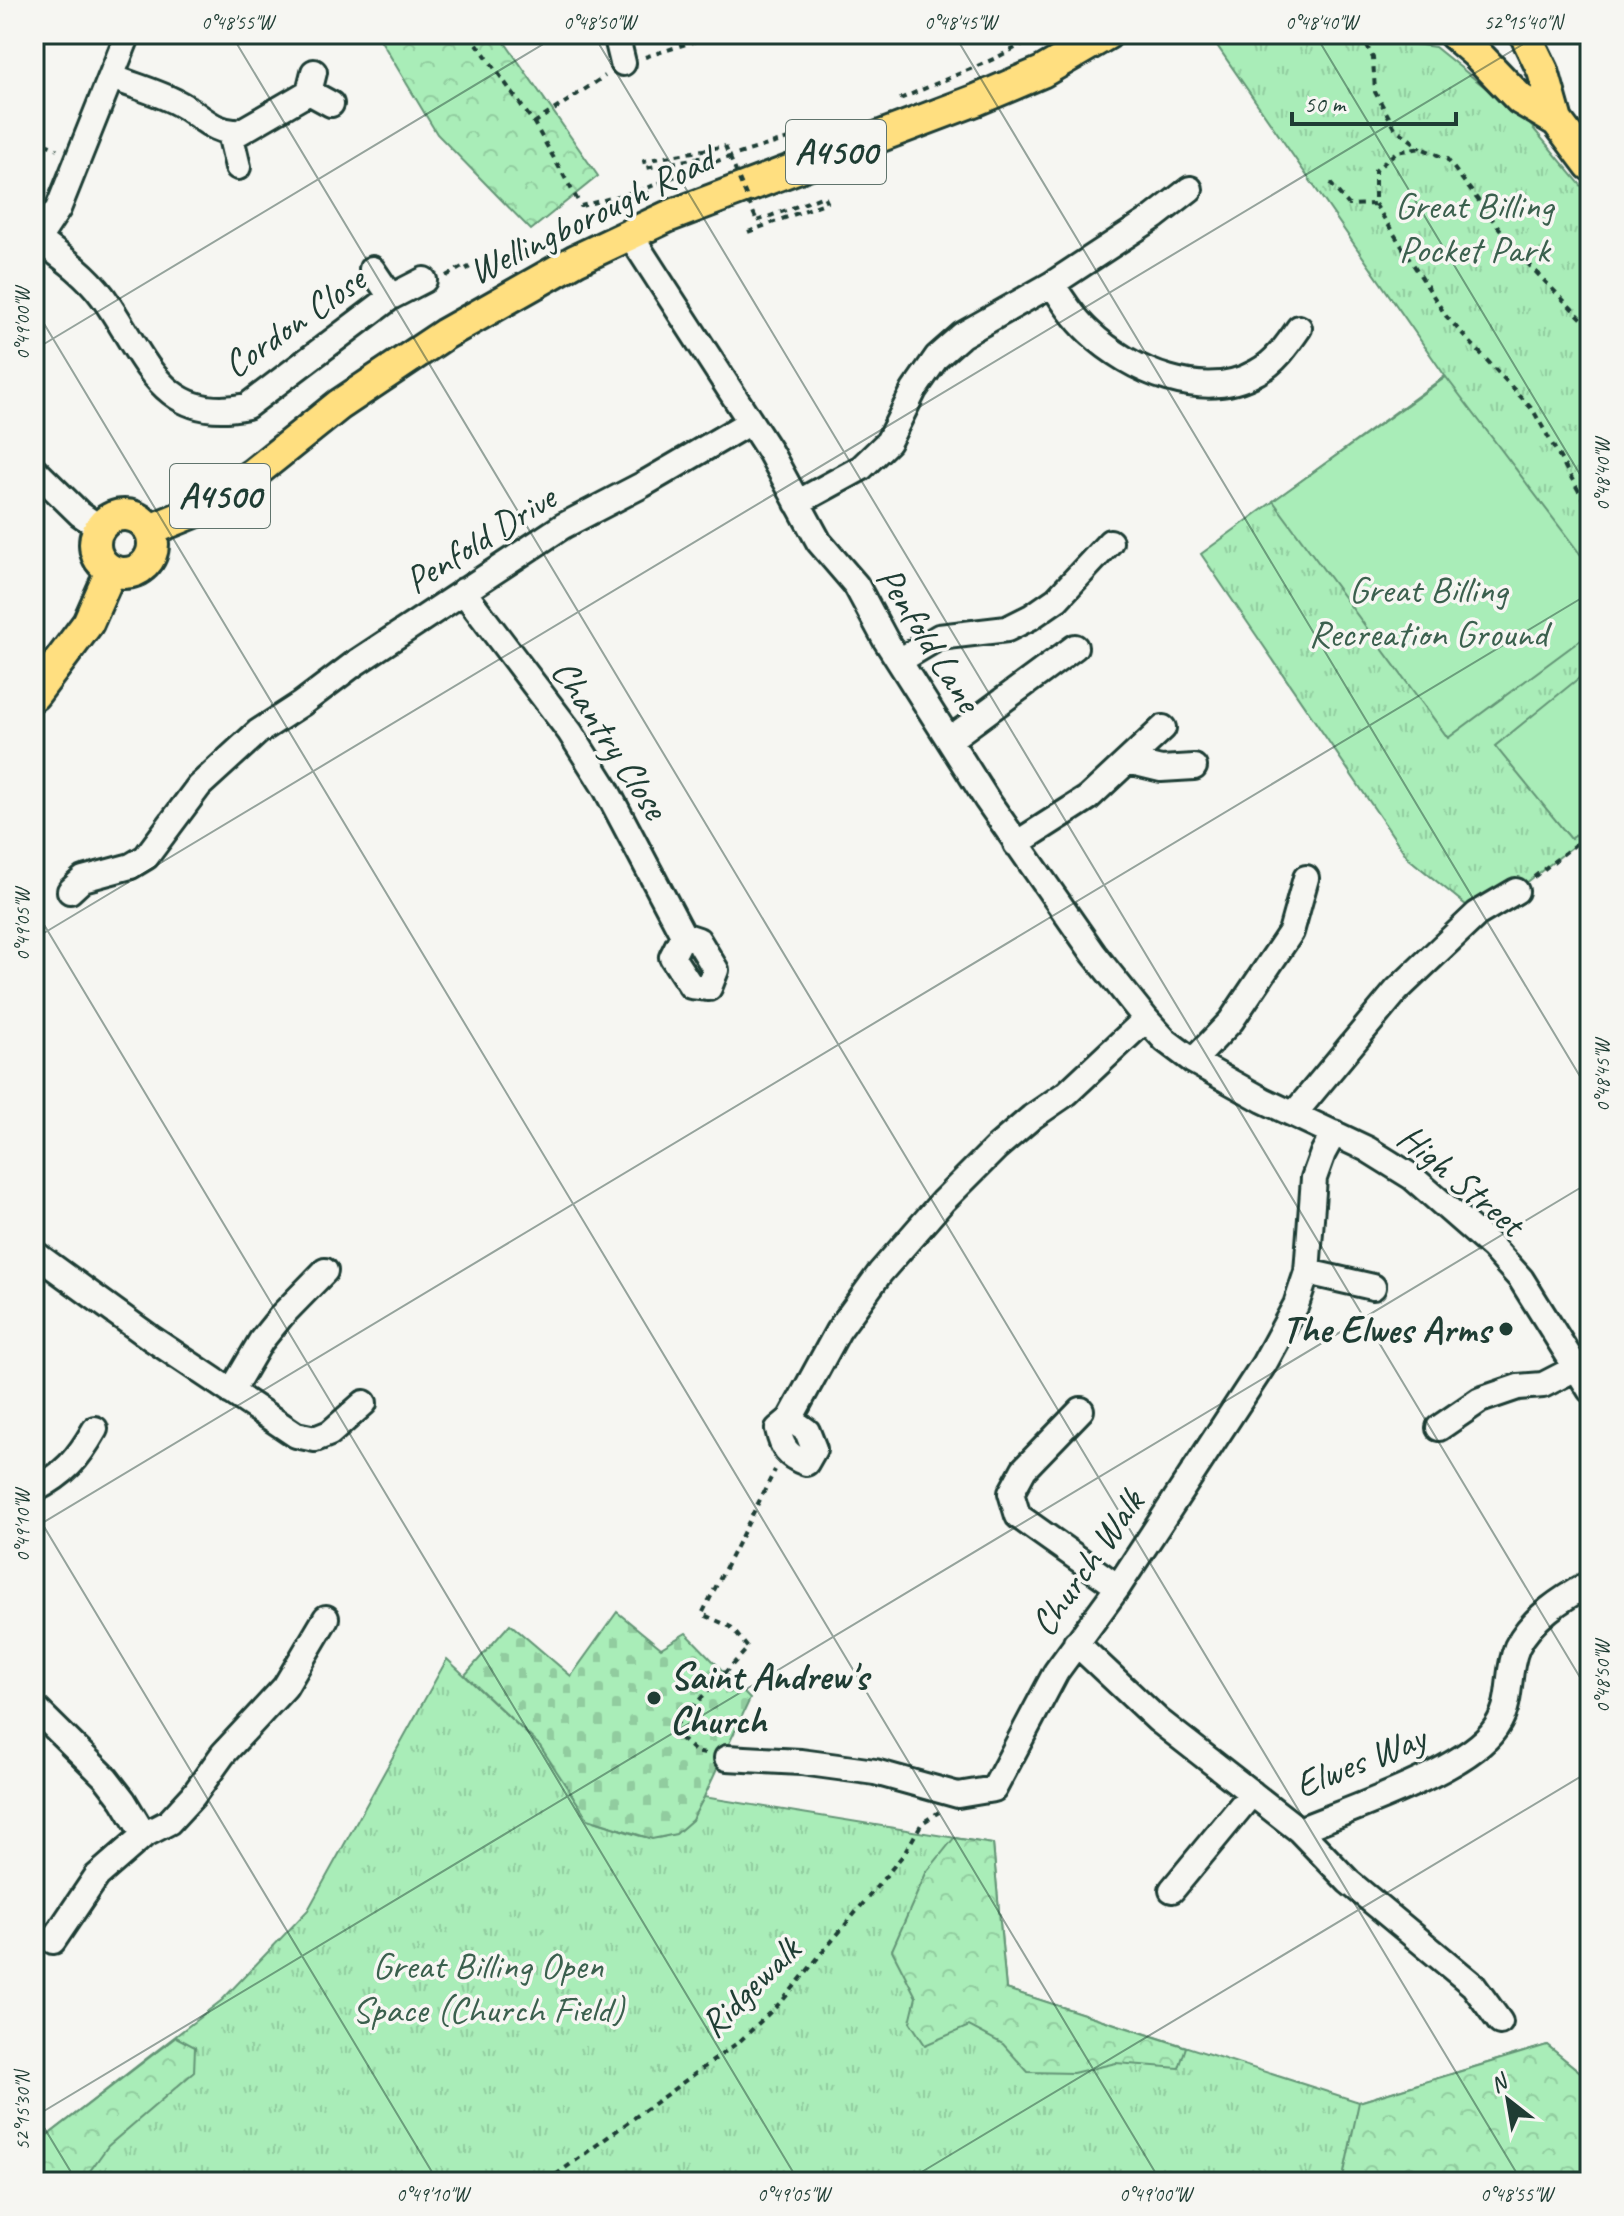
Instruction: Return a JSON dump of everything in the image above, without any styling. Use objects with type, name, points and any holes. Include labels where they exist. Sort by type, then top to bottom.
[{"type":"main road","points":[[1454,34],[1520,99],[1557,121]]},
{"type":"main road","points":[[1525,34],[1543,71],[1557,121],[1590,165]]},
{"type":"main road","name":"Wellingborough Road","points":[[150,530],[197,511],[253,474],[348,398],[455,327],[524,288],[630,235],[758,180],[976,100],[1042,72],[1113,35]]},
{"type":"main road","points":[[125,515],[144,523],[150,530],[153,551],[142,568],[122,573],[111,571],[98,557],[95,547],[100,528],[106,521],[125,515]]},
{"type":"main road","points":[[34,695],[88,623],[111,571]]},
{"type":"street","points":[[36,242],[58,209],[128,34]]},
{"type":"street","points":[[616,34],[623,63]]},
{"type":"street","points":[[112,77],[177,102],[218,131],[230,133],[240,132],[312,82],[331,104]]},
{"type":"street","points":[[230,133],[238,167]]},
{"type":"street","points":[[797,503],[861,468],[888,442],[914,390],[937,357],[962,335],[1052,284],[1154,217],[1190,189]]},
{"type":"street","name":"Penfold Lane","points":[[630,235],[770,452],[819,542],[856,585],[899,661],[1016,844],[1094,954],[1146,1019],[1165,1040],[1193,1061]]},
{"type":"street","name":"Cordon Close","points":[[36,242],[79,270],[102,295],[155,376],[176,398],[202,408],[225,411],[247,406],[391,297],[424,280]]},
{"type":"street","points":[[372,269],[391,297]]},
{"type":"street","points":[[1052,284],[1071,313],[1091,334],[1123,357],[1157,375],[1188,383],[1230,383],[1258,372],[1281,352],[1299,328]]},
{"type":"street","name":"Penfold Drive","points":[[70,891],[83,879],[131,866],[146,857],[199,786],[258,732],[563,526],[642,485],[750,422]]},
{"type":"street","points":[[34,469],[80,514],[100,528]]},
{"type":"street","points":[[899,661],[939,637],[1007,629],[1031,617],[1057,599],[1110,542]]},
{"type":"street","name":"Chantry Close","points":[[463,591],[570,732],[599,777],[683,935]]},
{"type":"street","points":[[949,740],[1075,647]]},
{"type":"street","points":[[1016,844],[1088,798],[1163,728]]},
{"type":"street","points":[[1128,761],[1161,769],[1194,767]]},
{"type":"street","points":[[1193,1061],[1231,1021],[1291,932],[1306,878]]},
{"type":"street","points":[[1294,1114],[1397,990],[1477,914],[1516,891]]},
{"type":"street","points":[[785,1450],[790,1457],[806,1463],[814,1449],[807,1431],[790,1419],[838,1331],[880,1273],[942,1202],[997,1147],[1067,1093],[1146,1019]]},
{"type":"street","name":"High Street","points":[[1193,1061],[1367,1149],[1412,1177],[1492,1247],[1521,1279],[1590,1390]]},
{"type":"street","name":"Church Walk","points":[[727,1758],[801,1762],[875,1772],[958,1795],[994,1789],[1056,1672],[1118,1587],[1264,1364],[1296,1305],[1307,1272],[1314,1178],[1334,1133]]},
{"type":"street","points":[[34,1253],[296,1435],[315,1439],[330,1433],[364,1403]]},
{"type":"street","points":[[231,1392],[261,1341],[325,1271]]},
{"type":"street","points":[[1307,1272],[1373,1287]]},
{"type":"street","points":[[1439,1428],[1480,1400],[1518,1387],[1543,1385],[1576,1368]]},
{"type":"street","points":[[1081,1410],[1024,1469],[1011,1493],[1018,1516],[1118,1587]]},
{"type":"street","points":[[34,1490],[64,1472],[79,1458],[95,1429]]},
{"type":"street","name":"Elwes Way","points":[[1076,1643],[1158,1720],[1299,1830],[1426,1776],[1458,1759],[1489,1736],[1505,1713],[1517,1649],[1534,1622],[1590,1583]]},
{"type":"street","points":[[53,1941],[97,1876],[144,1835],[169,1822],[193,1796],[223,1754],[285,1687],[326,1618]]},
{"type":"street","points":[[34,1707],[106,1778],[144,1835]]},
{"type":"street","points":[[1172,1890],[1252,1793]]},
{"type":"street","points":[[1299,1830],[1349,1882],[1473,1985],[1500,2022]]},
{"type":"path","points":[[470,34],[534,123],[581,206],[645,189],[749,150],[822,130]]},
{"type":"path","points":[[895,101],[996,58],[1042,34]]},
{"type":"path","points":[[1361,34],[1373,58],[1375,92],[1395,128],[1421,148],[1447,159],[1521,257],[1590,327]]},
{"type":"path","points":[[705,167],[702,157],[646,168],[644,161],[725,146],[757,221],[824,196],[827,202],[748,232]]},
{"type":"path","points":[[1421,148],[1396,152],[1375,171],[1375,204],[1446,316],[1533,410],[1590,511]]},
{"type":"path","points":[[1330,183],[1349,205],[1375,204]]},
{"type":"path","points":[[630,235],[650,196],[645,189]]},
{"type":"path","points":[[1516,891],[1590,833]]},
{"type":"path","points":[[727,1758],[696,1752],[671,1730],[748,1648],[731,1627],[702,1614],[785,1450]]},
{"type":"path","name":"Ridgewalk","points":[[546,2182],[693,2078],[748,2034],[783,2000],[904,1854],[922,1823],[958,1795]]},
{"type":"green space","points":[[377,34],[499,34],[598,176],[531,230],[437,134]]},
{"type":"green space","points":[[1345,34],[1435,47],[1528,122],[1590,196],[1590,833],[1516,891],[1477,914],[1408,858],[1201,554],[1445,376],[1214,41]]},
{"type":"green space","name":"Great Billing Recreation Ground","points":[[1446,377],[1590,567],[1590,633],[1448,738],[1273,501]]},
{"type":"green space","points":[[1590,669],[1590,823],[1571,839],[1495,746]]},
{"type":"green space","points":[[617,1612],[661,1648],[686,1633],[750,1699],[692,1820],[676,1834],[652,1839],[588,1819],[540,1746],[465,1675],[510,1624],[571,1676]]},
{"type":"green space","name":"Great Billing Open Space (Church Field)","points":[[447,1659],[540,1746],[588,1819],[640,1836],[667,1836],[692,1816],[704,1797],[993,1844],[1006,1989],[1359,2102],[1547,2045],[1590,2080],[1590,2182],[34,2182],[34,2146],[222,2000],[308,1910]]},
{"type":"green space","points":[[954,1838],[993,1844],[1006,1989],[1186,2047],[1179,2068],[1116,2063],[1073,2073],[1028,2072],[1003,2044],[969,2026],[925,2045],[910,2022],[916,1997],[892,1950],[926,1873]]},
{"type":"green space","points":[[176,2037],[195,2047],[194,2072],[108,2146],[82,2182],[34,2182],[34,2146]]},
{"type":"green space","points":[[1547,2045],[1590,2080],[1590,2182],[1342,2182],[1359,2102]]},
{"type":"place","name":"The Elwes Arms","points":[[1506,1329]]},
{"type":"place","name":"Saint Andrew's Church","points":[[654,1698]]},
{"type":"park label","name":"Great Billing Pocket Park","points":[[1474,227]]}]
